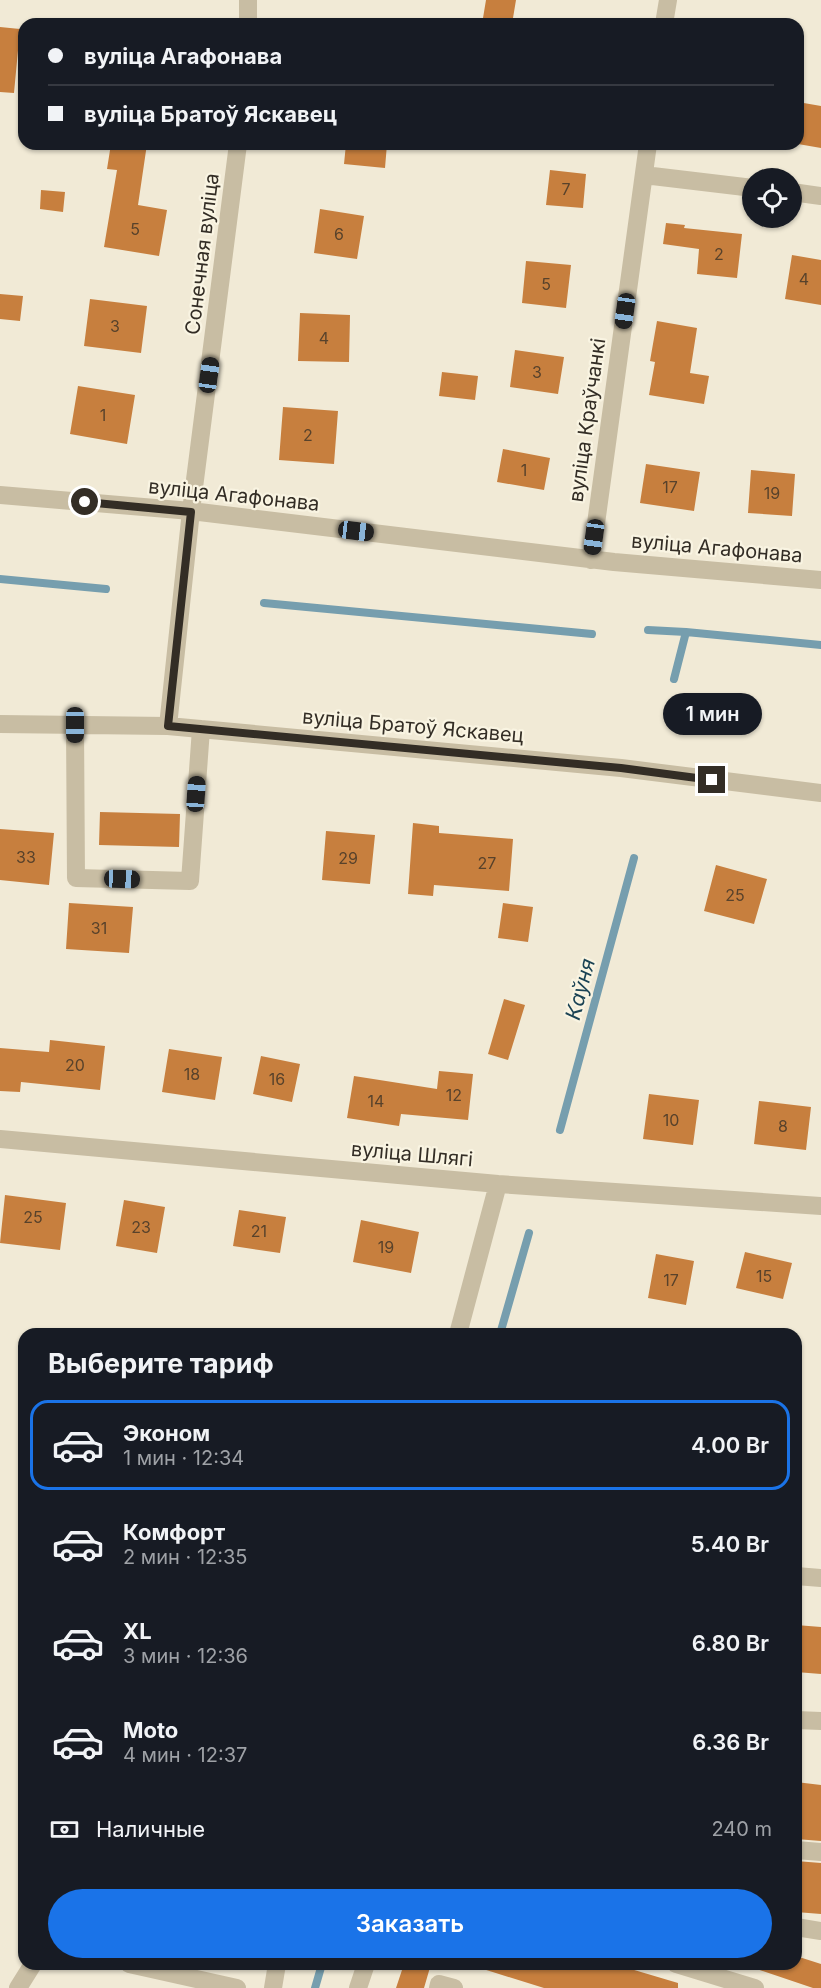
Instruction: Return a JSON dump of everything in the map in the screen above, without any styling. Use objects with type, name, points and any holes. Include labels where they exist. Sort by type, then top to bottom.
[{"type":"street","points":[[248,0],[248,18]]},
{"type":"street","points":[[665,18],[668,0]]},
{"type":"street","name":"Сонечная вуліца","points":[[168,726],[191,512],[237,150]]},
{"type":"street","name":"вуліца Краўчанкі","points":[[591,560],[647,150]]},
{"type":"street","points":[[644,175],[742,187]]},
{"type":"street","points":[[802,193],[821,196]]},
{"type":"street","name":"вуліца Агафонава","points":[[0,495],[191,512],[591,560],[821,580]]},
{"type":"street","name":"вуліца Братоў Яскавец","points":[[0,724],[168,726],[621,768],[821,794]]},
{"type":"street","points":[[75,725],[76,878],[190,881],[201,729]]},
{"type":"street","name":"вуліца Шлягі","points":[[0,1139],[498,1184],[821,1206]]},
{"type":"street","points":[[460,1328],[498,1184]]},
{"type":"street","points":[[802,1576],[821,1578]]},
{"type":"street","points":[[802,1720],[821,1721]]},
{"type":"street","points":[[802,1850],[821,1852]]},
{"type":"street","points":[[802,1927],[821,1931]]},
{"type":"street","points":[[18,1988],[29,1970]]},
{"type":"street","points":[[156,1970],[237,1988]]},
{"type":"street","points":[[273,1988],[276,1970]]},
{"type":"street","points":[[358,1988],[364,1970]]},
{"type":"street","points":[[696,1970],[755,1988]]},
{"type":"street","points":[[438,1988],[439,1984],[454,1988]]},
{"type":"building","points":[[486,0],[516,0],[513,18],[483,18]]},
{"type":"building","points":[[0,27],[18,29],[14,93],[0,92]]},
{"type":"building","points":[[804,103],[821,106],[821,148],[804,145]]},
{"type":"building","points":[[110,150],[146,150],[138,205],[167,210],[159,256],[104,247],[117,170],[107,169]]},
{"type":"building","points":[[345,150],[386,150],[385,168],[344,164]]},
{"type":"building","points":[[550,170],[586,174],[583,208],[546,205]]},
{"type":"building","points":[[41,190],[65,192],[63,212],[40,209]]},
{"type":"building","points":[[320,209],[364,216],[357,259],[314,253]]},
{"type":"building","points":[[666,223],[685,225],[684,228],[742,234],[737,278],[697,274],[699,249],[663,244]]},
{"type":"building","points":[[792,255],[821,260],[821,305],[785,299]]},
{"type":"building","points":[[526,261],[571,265],[566,308],[522,303]]},
{"type":"building","points":[[0,294],[23,296],[20,321],[0,319]]},
{"type":"building","points":[[90,299],[147,306],[141,353],[84,346]]},
{"type":"building","points":[[300,313],[350,315],[349,362],[298,361]]},
{"type":"building","points":[[657,321],[697,328],[690,373],[709,376],[704,404],[649,395],[655,362],[650,361]]},
{"type":"building","points":[[515,350],[564,357],[558,394],[510,387]]},
{"type":"building","points":[[442,372],[478,376],[475,400],[439,396]]},
{"type":"building","points":[[78,386],[135,395],[127,444],[70,434]]},
{"type":"building","points":[[283,407],[338,411],[334,464],[279,460]]},
{"type":"building","points":[[503,449],[550,458],[544,490],[497,482]]},
{"type":"building","points":[[646,464],[700,472],[694,511],[640,503]]},
{"type":"building","points":[[751,470],[795,474],[792,516],[748,513]]},
{"type":"building","points":[[100,812],[180,814],[179,847],[99,845]]},
{"type":"building","points":[[413,823],[439,826],[439,833],[513,839],[509,891],[434,885],[433,896],[408,894]]},
{"type":"building","points":[[0,829],[54,833],[49,885],[0,880]]},
{"type":"building","points":[[326,831],[375,835],[370,884],[322,880]]},
{"type":"building","points":[[716,865],[767,879],[754,924],[704,911]]},
{"type":"building","points":[[69,903],[133,907],[129,953],[66,949]]},
{"type":"building","points":[[503,903],[533,907],[528,942],[498,938]]},
{"type":"building","points":[[504,999],[525,1005],[508,1060],[488,1054]]},
{"type":"building","points":[[50,1040],[105,1046],[100,1090],[21,1082],[20,1092],[0,1091],[0,1048],[49,1052]]},
{"type":"building","points":[[169,1049],[222,1057],[215,1100],[162,1092]]},
{"type":"building","points":[[261,1056],[300,1064],[292,1102],[253,1094]]},
{"type":"building","points":[[439,1071],[473,1074],[468,1120],[401,1114],[399,1126],[347,1118],[354,1076],[437,1089]]},
{"type":"building","points":[[649,1094],[699,1100],[693,1145],[643,1139]]},
{"type":"building","points":[[759,1101],[811,1107],[806,1150],[754,1144]]},
{"type":"building","points":[[5,1195],[66,1203],[60,1250],[0,1243]]},
{"type":"building","points":[[124,1200],[165,1207],[157,1253],[116,1246]]},
{"type":"building","points":[[239,1210],[286,1217],[280,1253],[233,1246]]},
{"type":"building","points":[[361,1220],[419,1232],[411,1273],[353,1262]]},
{"type":"building","points":[[745,1252],[792,1263],[783,1299],[736,1288]]},
{"type":"building","points":[[656,1254],[694,1261],[686,1305],[648,1298]]},
{"type":"building","points":[[802,1625],[821,1627],[821,1674],[802,1672]]},
{"type":"building","points":[[802,1783],[821,1785],[821,1841],[802,1839]]},
{"type":"building","points":[[802,1861],[821,1863],[821,1914],[802,1912]]},
{"type":"building","points":[[802,1958],[821,1964],[821,1988],[813,1988],[760,1970],[802,1970]]},
{"type":"building","points":[[402,1970],[429,1970],[424,1988],[396,1988]]},
{"type":"building","points":[[486,1970],[634,1970],[678,1983],[678,1988],[544,1988]]},
{"type":"waterway","points":[[0,579],[106,589]]},
{"type":"waterway","points":[[264,603],[592,634]]},
{"type":"waterway","points":[[648,630],[686,632]]},
{"type":"waterway","name":"Каўня","points":[[674,679],[686,632],[821,645]]},
{"type":"waterway","name":"Каўня","points":[[560,1130],[634,858]]},
{"type":"waterway","name":"Каўня","points":[[502,1328],[529,1233]]},
{"type":"waterway","name":"Каўня","points":[[315,1988],[320,1970]]},
{"type":"route","points":[[85,502],[191,512],[168,726],[621,768],[712,780]]}]
